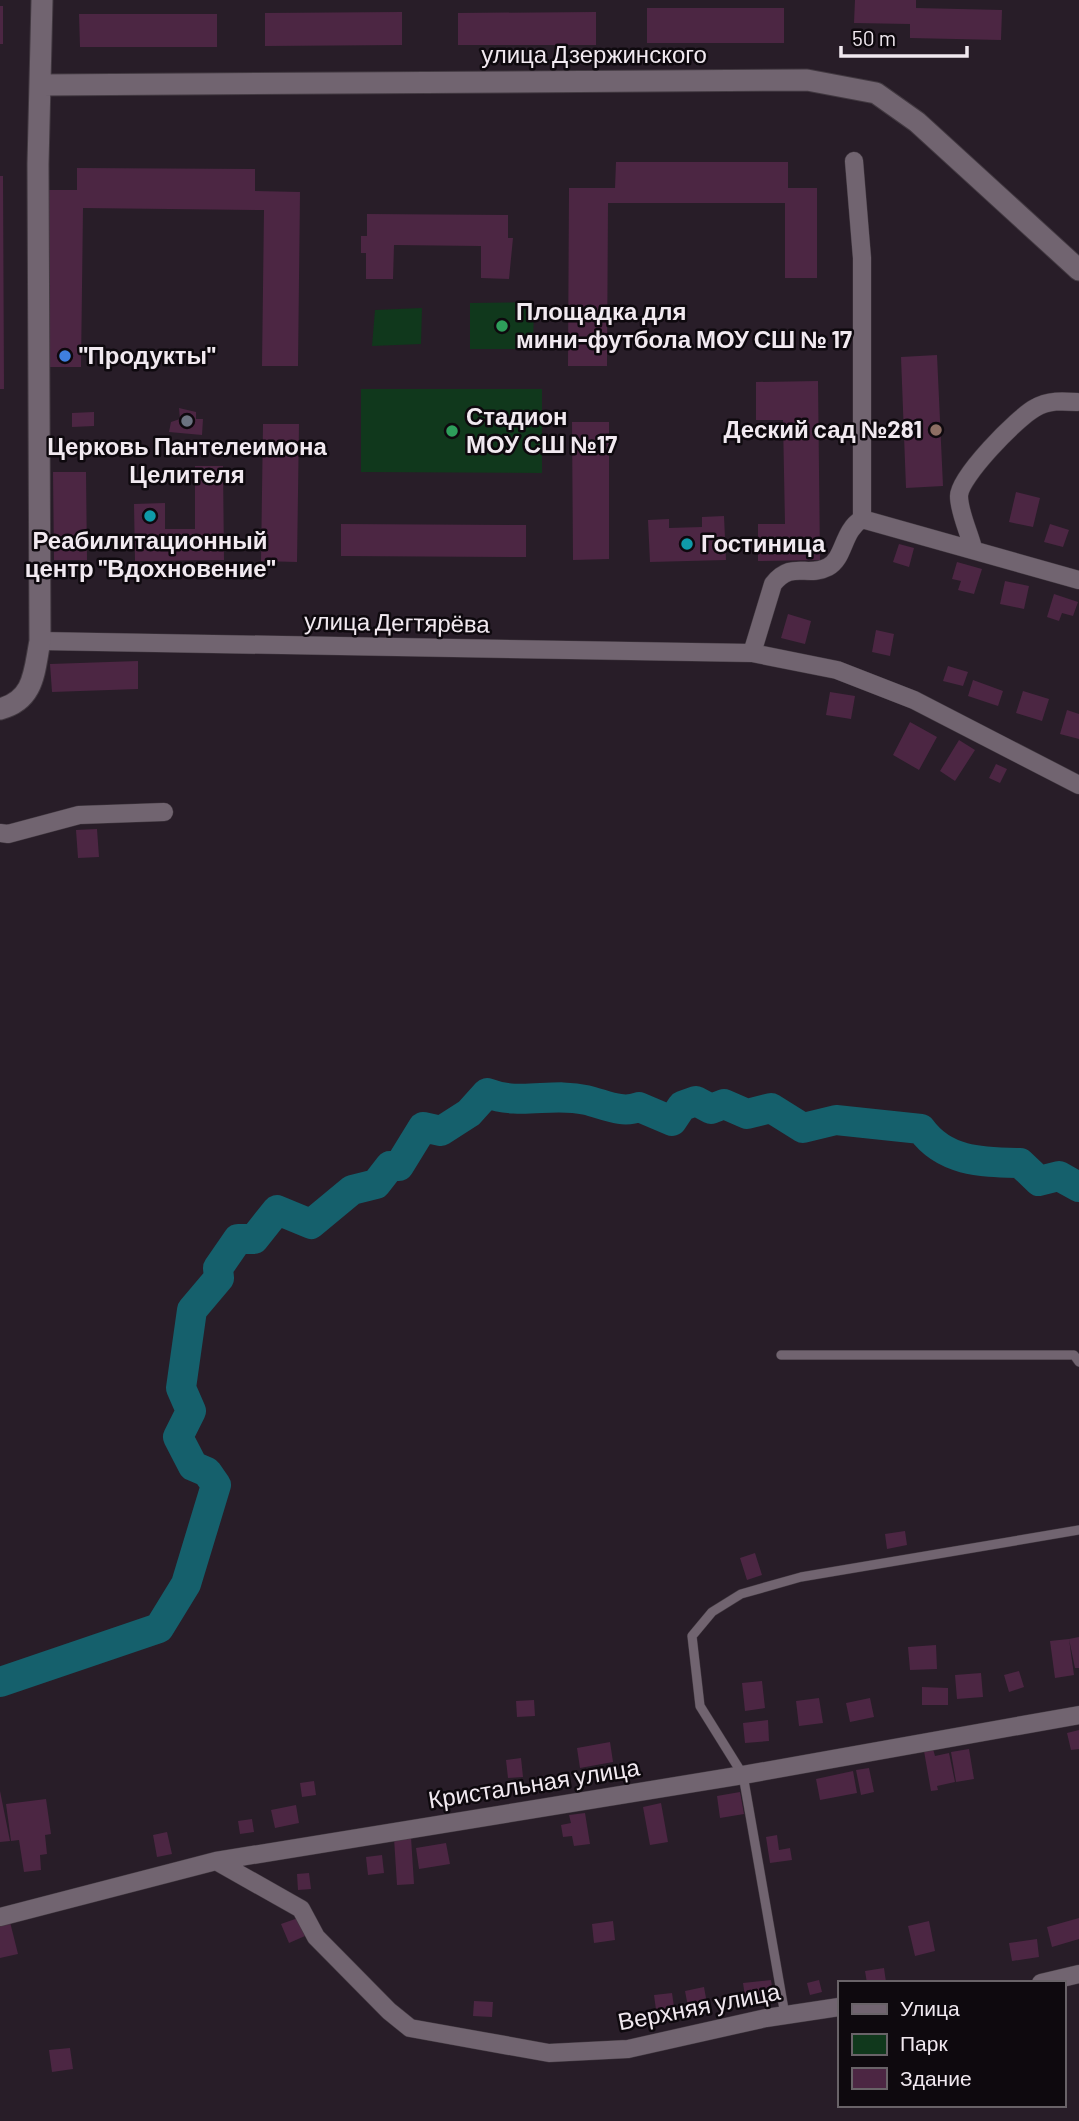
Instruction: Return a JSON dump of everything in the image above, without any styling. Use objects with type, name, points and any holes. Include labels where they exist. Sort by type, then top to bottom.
[{"type":"street","points":[[0,709],[10,706],[30,691],[40,641],[38,164],[42,0]]},
{"type":"street","name":"улица Дзержинского","points":[[41,85],[807,80],[876,93],[917,122],[1079,270]]},
{"type":"street","points":[[854,161],[862,258],[862,519]]},
{"type":"street","points":[[973,548],[959,496],[972,467],[1033,408],[1049,402],[1077,402]]},
{"type":"street","points":[[752,653],[773,584],[780,575],[790,570],[825,568],[835,562],[850,527],[862,519],[973,548],[1079,580]]},
{"type":"street","name":"улица Дегтярёва","points":[[40,641],[752,653],[837,670],[914,700],[1079,785]]},
{"type":"street","points":[[0,833],[8,834],[79,816],[164,812]]},
{"type":"street","name":"Кристальная улица","points":[[0,1917],[216,1861],[743,1775],[1079,1715]]},
{"type":"street","name":"Верхняя улица","points":[[216,1861],[301,1909],[316,1937],[389,2011],[410,2028],[549,2053],[628,2049],[785,2015],[838,2007]]},
{"type":"street","points":[[1049,1981],[1079,1974]]},
{"type":"lane","points":[[781,1354],[1074,1355],[1079,1362]]},
{"type":"lane","points":[[785,2015],[743,1775],[699,1706],[692,1636],[712,1612],[741,1594],[801,1577],[1079,1530]]},
{"type":"green space","name":"Площадка для мини-футбола МОУ СШ № 17","points":[[534,302],[533,349],[470,349],[470,303]]},
{"type":"green space","points":[[422,308],[421,344],[372,346],[375,310]]},
{"type":"green space","name":"Стадион МОУ СШ №17","points":[[361,389],[542,389],[542,473],[361,472]]},
{"type":"building","points":[[855,0],[916,0],[916,8],[1002,10],[1001,40],[910,38],[910,24],[854,23]]},
{"type":"building","points":[[0,6],[3,6],[3,44],[0,44]]},
{"type":"building","points":[[647,8],[784,8],[784,43],[647,43]]},
{"type":"building","points":[[402,12],[402,45],[265,46],[265,13]]},
{"type":"building","points":[[596,12],[596,45],[458,45],[458,13]]},
{"type":"building","points":[[79,14],[217,14],[217,47],[80,47]]},
{"type":"building","points":[[616,162],[788,162],[788,188],[817,188],[817,278],[785,278],[785,203],[608,203],[607,366],[568,366],[569,188],[615,188]]},
{"type":"building","points":[[77,168],[255,169],[255,191],[300,192],[298,366],[262,366],[264,210],[83,208],[81,367],[45,367],[47,190],[77,190]]},
{"type":"building","points":[[0,176],[3,176],[4,389],[0,389]]},
{"type":"building","points":[[367,214],[508,215],[508,238],[513,238],[509,279],[481,278],[481,246],[394,245],[393,279],[366,279],[366,253],[361,253],[361,236],[367,236]]},
{"type":"building","points":[[937,355],[943,486],[906,488],[901,357]]},
{"type":"building","points":[[818,381],[820,560],[758,561],[758,524],[785,524],[783,420],[756,420],[756,382]]},
{"type":"building","name":"Церковь Пантелеимона Целителя","points":[[179,408],[196,412],[196,419],[203,419],[202,435],[169,432],[171,422],[180,419]]},
{"type":"building","points":[[94,412],[94,426],[72,427],[72,413]]},
{"type":"building","points":[[572,422],[609,422],[609,559],[573,560]]},
{"type":"building","points":[[263,424],[299,424],[297,562],[261,561]]},
{"type":"building","name":"Реабилитационный центр \"Вдохновение\"","points":[[195,466],[223,466],[224,560],[135,561],[134,504],[165,503],[165,529],[195,529]]},
{"type":"building","points":[[53,472],[86,472],[87,560],[54,560]]},
{"type":"building","points":[[1016,492],[1040,498],[1033,527],[1009,522]]},
{"type":"building","name":"Гостиница","points":[[724,516],[726,560],[650,562],[648,520],[669,519],[669,528],[702,527],[702,517]]},
{"type":"building","points":[[341,524],[526,525],[526,557],[341,556]]},
{"type":"building","points":[[1050,524],[1069,530],[1063,547],[1044,542]]},
{"type":"building","points":[[899,544],[914,548],[909,567],[893,562]]},
{"type":"building","points":[[957,562],[982,569],[974,594],[958,590],[961,581],[952,579]]},
{"type":"building","points":[[1005,581],[1029,586],[1024,609],[1000,604]]},
{"type":"building","points":[[1054,594],[1078,602],[1073,616],[1062,613],[1059,621],[1047,617]]},
{"type":"building","points":[[788,614],[811,621],[805,644],[781,638]]},
{"type":"building","points":[[876,630],[894,634],[890,656],[872,652]]},
{"type":"building","points":[[138,661],[138,689],[52,692],[50,664]]},
{"type":"building","points":[[948,666],[968,672],[963,686],[943,681]]},
{"type":"building","points":[[973,680],[1003,691],[998,706],[968,696]]},
{"type":"building","points":[[1023,691],[1049,699],[1042,721],[1016,713]]},
{"type":"building","points":[[830,692],[855,696],[851,719],[826,715]]},
{"type":"building","points":[[1067,710],[1079,714],[1079,739],[1060,734]]},
{"type":"building","points":[[910,722],[937,737],[919,770],[893,755]]},
{"type":"building","points":[[959,740],[975,750],[955,781],[940,771]]},
{"type":"building","points":[[996,764],[1007,769],[1000,783],[989,778]]},
{"type":"building","points":[[97,829],[99,857],[78,858],[76,830]]},
{"type":"building","points":[[905,1531],[907,1545],[887,1549],[885,1534]]},
{"type":"building","points":[[755,1553],[762,1575],[747,1580],[740,1558]]},
{"type":"building","points":[[1079,1637],[1079,1668],[1075,1668],[1069,1639]]},
{"type":"building","points":[[1069,1639],[1074,1675],[1055,1678],[1050,1641]]},
{"type":"building","points":[[936,1645],[937,1669],[910,1670],[908,1647]]},
{"type":"building","points":[[1019,1671],[1024,1687],[1009,1692],[1004,1675]]},
{"type":"building","points":[[981,1673],[983,1697],[957,1699],[955,1675]]},
{"type":"building","points":[[762,1681],[765,1708],[745,1711],[742,1683]]},
{"type":"building","points":[[922,1687],[948,1688],[948,1705],[922,1705]]},
{"type":"building","points":[[819,1698],[823,1723],[799,1726],[796,1701]]},
{"type":"building","points":[[870,1698],[874,1717],[850,1722],[846,1703]]},
{"type":"building","points":[[534,1700],[535,1716],[517,1717],[516,1701]]},
{"type":"building","points":[[768,1720],[769,1741],[745,1743],[743,1723]]},
{"type":"building","points":[[1079,1730],[1079,1749],[1071,1750],[1067,1733]]},
{"type":"building","points":[[610,1742],[613,1762],[580,1768],[577,1748]]},
{"type":"building","points":[[933,1749],[935,1756],[949,1753],[955,1782],[937,1786],[938,1790],[931,1791],[924,1751]]},
{"type":"building","points":[[969,1749],[974,1779],[956,1782],[951,1752]]},
{"type":"building","points":[[521,1758],[523,1777],[508,1778],[506,1760]]},
{"type":"building","points":[[869,1768],[874,1792],[861,1795],[856,1770]]},
{"type":"building","points":[[853,1771],[857,1793],[820,1800],[816,1779]]},
{"type":"building","points":[[314,1781],[316,1795],[302,1797],[300,1783]]},
{"type":"building","points":[[0,1791],[10,1841],[0,1842]]},
{"type":"building","points":[[740,1792],[744,1814],[720,1818],[717,1796]]},
{"type":"building","points":[[46,1799],[51,1834],[45,1835],[47,1854],[40,1855],[41,1870],[24,1872],[19,1840],[11,1841],[6,1804]]},
{"type":"building","points":[[661,1803],[668,1842],[650,1845],[643,1807]]},
{"type":"building","points":[[296,1805],[299,1823],[275,1828],[271,1810]]},
{"type":"building","points":[[585,1813],[590,1844],[574,1846],[572,1836],[563,1837],[561,1825],[571,1823],[569,1815]]},
{"type":"building","points":[[252,1819],[254,1832],[240,1834],[238,1821]]},
{"type":"building","points":[[167,1832],[172,1854],[157,1857],[153,1835]]},
{"type":"building","points":[[777,1835],[779,1850],[790,1848],[792,1860],[770,1863],[766,1837]]},
{"type":"building","points":[[411,1837],[414,1884],[397,1885],[394,1838]]},
{"type":"building","points":[[446,1843],[450,1864],[419,1869],[416,1848]]},
{"type":"building","points":[[382,1855],[384,1873],[368,1875],[366,1857]]},
{"type":"building","points":[[309,1873],[311,1889],[298,1890],[297,1874]]},
{"type":"building","points":[[298,1918],[305,1936],[289,1943],[281,1924]]},
{"type":"building","points":[[1079,1918],[1079,1939],[1052,1947],[1047,1927]]},
{"type":"building","points":[[613,1921],[615,1940],[594,1943],[592,1924]]},
{"type":"building","points":[[929,1921],[935,1951],[915,1956],[908,1926]]},
{"type":"building","points":[[10,1922],[18,1954],[0,1958],[0,1924]]},
{"type":"building","points":[[1037,1939],[1039,1957],[1012,1961],[1009,1943]]},
{"type":"building","points":[[884,1968],[886,1981],[867,1981],[865,1971]]},
{"type":"building","points":[[771,1980],[774,1999],[746,2003],[743,1983]]},
{"type":"building","points":[[819,1980],[822,1992],[810,1995],[807,1983]]},
{"type":"building","points":[[704,1987],[708,2009],[689,2012],[685,1991]]},
{"type":"building","points":[[672,1993],[675,2014],[657,2017],[654,1995]]},
{"type":"building","points":[[474,2001],[493,2002],[492,2017],[473,2016]]},
{"type":"building","points":[[70,2048],[73,2069],[52,2072],[49,2050]]},
{"type":"waterway","points":[[0,1682],[159,1628],[186,1584],[216,1485],[207,1472],[193,1466],[178,1437],[191,1411],[181,1388],[192,1310],[219,1278],[218,1268],[238,1239],[254,1239],[277,1210],[311,1224],[352,1190],[376,1184],[390,1166],[399,1166],[423,1127],[441,1131],[469,1113],[487,1093],[524,1099],[573,1098],[619,1109],[639,1107],[672,1121],[682,1106],[696,1101],[711,1109],[724,1104],[747,1114],[771,1108],[803,1128],[836,1120],[921,1129],[941,1148],[953,1154],[978,1161],[1020,1163],[1039,1181],[1059,1176],[1079,1187]]},
{"type":"place","name":"Площадка для мини-футбола МОУ СШ № 17","points":[[502,326]]},
{"type":"place","name":"\"Продукты\"","points":[[65,356]]},
{"type":"place","name":"Церковь Пантелеимона Целителя","points":[[187,421]]},
{"type":"place","name":"Деский сад №281","points":[[936,430]]},
{"type":"place","name":"Стадион МОУ СШ №17","points":[[452,431]]},
{"type":"place","name":"Реабилитационный центр \"Вдохновение\"","points":[[150,516]]},
{"type":"place","name":"Гостиница","points":[[687,544]]}]
